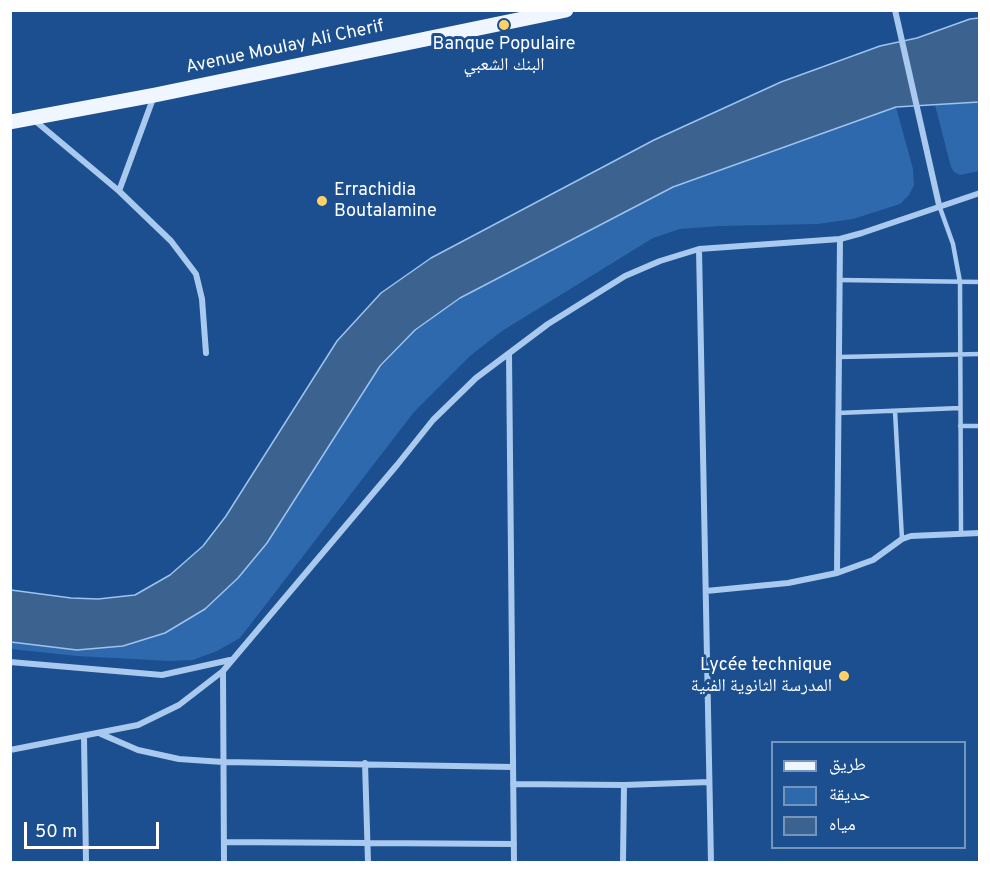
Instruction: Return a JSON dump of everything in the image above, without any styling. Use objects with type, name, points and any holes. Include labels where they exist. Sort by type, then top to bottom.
[{"type":"main road","name":"Avenue Moulay Ali Cherif","points":[[10,122],[155,95],[566,10]]},
{"type":"street","points":[[895,10],[939,206]]},
{"type":"street","points":[[119,191],[155,95]]},
{"type":"street","points":[[31,117],[119,191],[171,241],[195,274],[202,299],[206,353]]},
{"type":"street","points":[[10,750],[138,725],[178,705],[223,671],[433,420],[476,378],[548,324],[625,276],[660,261],[699,249],[840,239],[980,193]]},
{"type":"street","points":[[837,573],[840,239]]},
{"type":"street","points":[[699,249],[711,862]]},
{"type":"street","points":[[509,354],[514,862]]},
{"type":"street","points":[[706,591],[788,584],[837,573],[873,560],[902,540],[922,535],[980,533]]},
{"type":"street","points":[[10,663],[162,675],[231,660]]},
{"type":"street","points":[[223,671],[224,862]]},
{"type":"street","points":[[99,733],[138,750],[178,759],[223,762],[513,767]]},
{"type":"street","points":[[84,737],[86,862]]},
{"type":"street","points":[[365,763],[368,862]]},
{"type":"street","points":[[513,784],[624,785],[709,782]]},
{"type":"street","points":[[624,785],[624,862]]},
{"type":"street","points":[[224,842],[514,844]]},
{"type":"lane","points":[[939,206],[952,244],[960,282],[961,533]]},
{"type":"lane","points":[[840,280],[980,282]]},
{"type":"lane","points":[[839,357],[980,354]]},
{"type":"lane","points":[[838,413],[960,408]]},
{"type":"lane","points":[[895,411],[902,540]]},
{"type":"lane","points":[[960,426],[980,426]]},
{"type":"green space","points":[[979,102],[979,171],[960,175],[951,167],[935,105]]},
{"type":"green space","points":[[896,107],[913,169],[914,185],[909,195],[900,204],[853,219],[818,224],[680,229],[653,238],[502,331],[470,356],[414,412],[240,638],[217,651],[193,660],[169,661],[77,656],[11,649],[11,642],[77,650],[123,646],[415,330],[460,298],[673,187]]},
{"type":"water","points":[[979,18],[979,102],[896,107],[673,187],[460,298],[415,330],[380,366],[267,543],[238,578],[205,609],[165,633],[123,646],[77,650],[11,642],[11,590],[71,598],[98,599],[135,595],[170,575],[203,546],[226,516],[337,341],[381,293],[431,258],[654,140],[781,82],[880,46],[917,38],[970,19]]},
{"type":"place","name":"Banque Populaire البنك الشعبي","points":[[504,25]]},
{"type":"place","name":"Errachidia Boutalamine","points":[[322,201]]},
{"type":"place","name":"Lycée technique المدرسة الثانوية الفنية","points":[[844,676]]}]
